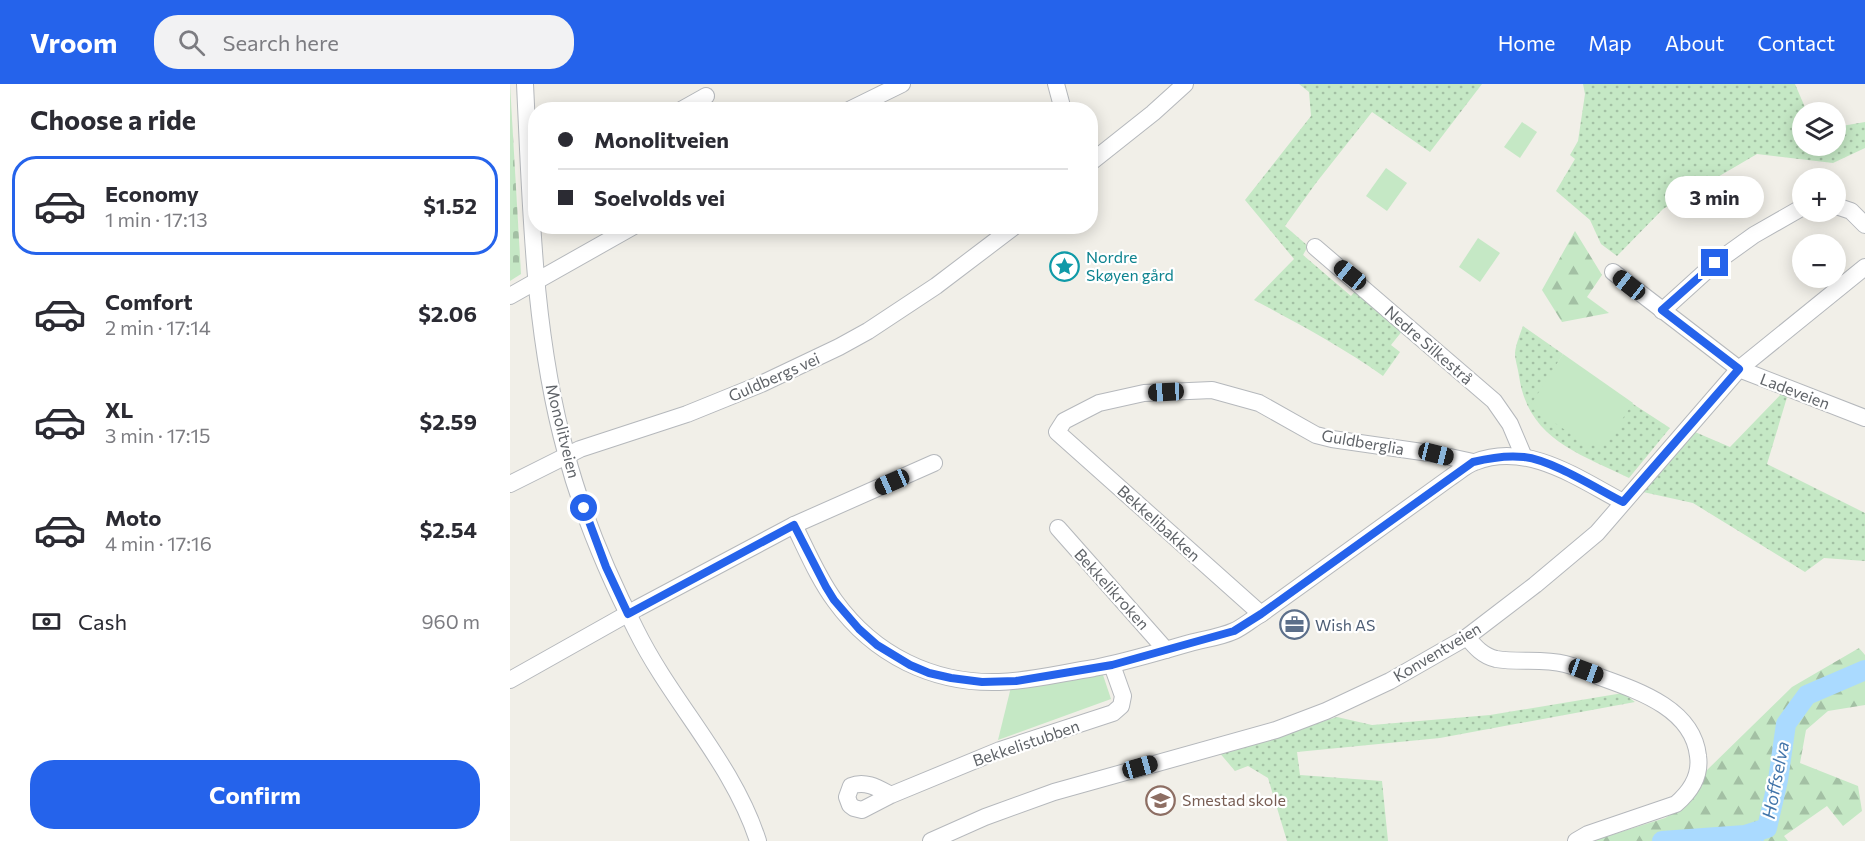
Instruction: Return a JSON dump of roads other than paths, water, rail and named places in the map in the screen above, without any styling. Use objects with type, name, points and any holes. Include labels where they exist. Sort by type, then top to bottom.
[{"type":"street","name":"Monolitveien","points":[[525,84],[528,124]]},
{"type":"street","points":[[865,102],[902,84]]},
{"type":"street","points":[[1056,84],[1061,102]]},
{"type":"street","points":[[1098,157],[1185,84]]},
{"type":"street","points":[[695,102],[706,96]]},
{"type":"street","points":[[1846,209],[1851,211],[1865,225]]},
{"type":"street","points":[[1662,310],[1715,263],[1754,235],[1792,213]]},
{"type":"street","name":"Monolitveien","points":[[534,234],[536,281],[552,392],[566,455],[589,525],[606,567],[643,643],[668,686],[736,790],[749,814],[758,841]]},
{"type":"street","points":[[510,296],[620,234]]},
{"type":"street","name":"Guldbergs vei","points":[[510,484],[566,455],[687,414],[761,384],[839,347],[868,331],[936,286],[1004,234]]},
{"type":"street","name":"Nedre Silkestrå","points":[[1315,247],[1494,401],[1510,424],[1524,457]]},
{"type":"street","name":"Konventveien","points":[[931,841],[1043,795],[1276,730],[1326,711],[1374,690],[1467,637],[1535,585],[1597,533],[1739,369],[1865,267]]},
{"type":"street","name":"Ladeveien","points":[[1613,272],[1739,369],[1865,418]]},
{"type":"street","name":"Guldberglia","points":[[1057,432],[1064,421],[1100,403],[1144,393],[1212,390],[1259,403],[1316,435],[1473,462]]},
{"type":"street","name":"Bekkelibakken","points":[[1057,432],[1261,614]]},
{"type":"street","points":[[794,525],[826,587],[844,612],[877,645],[918,669],[951,678],[998,682],[1112,665],[1234,631],[1473,462],[1489,458],[1524,457],[1540,460],[1623,502]]},
{"type":"street","points":[[510,680],[794,525],[934,463]]},
{"type":"street","name":"Bekkelikroken","points":[[1058,528],[1166,650]]},
{"type":"street","points":[[1467,637],[1482,653],[1496,659],[1564,663],[1628,687],[1652,698],[1680,717],[1691,731],[1699,760],[1695,778],[1684,797],[1676,804],[1588,834],[1576,841]]},
{"type":"street","name":"Bekkelistubben","points":[[891,795],[1000,750],[1118,710],[1123,696],[1112,665]]},
{"type":"waterway","name":"Hoffselva","points":[[1662,841],[1745,835],[1767,828],[1778,780],[1786,724],[1807,695],[1865,670]]},
{"type":"waterway","points":[[1762,841],[1767,828]]},
{"type":"place","name":"Nordre Skøyen gård","points":[[1065,266]]},
{"type":"place","name":"Wish AS","points":[[1294,625]]},
{"type":"place","name":"Smestad skole","points":[[1161,800]]}]
